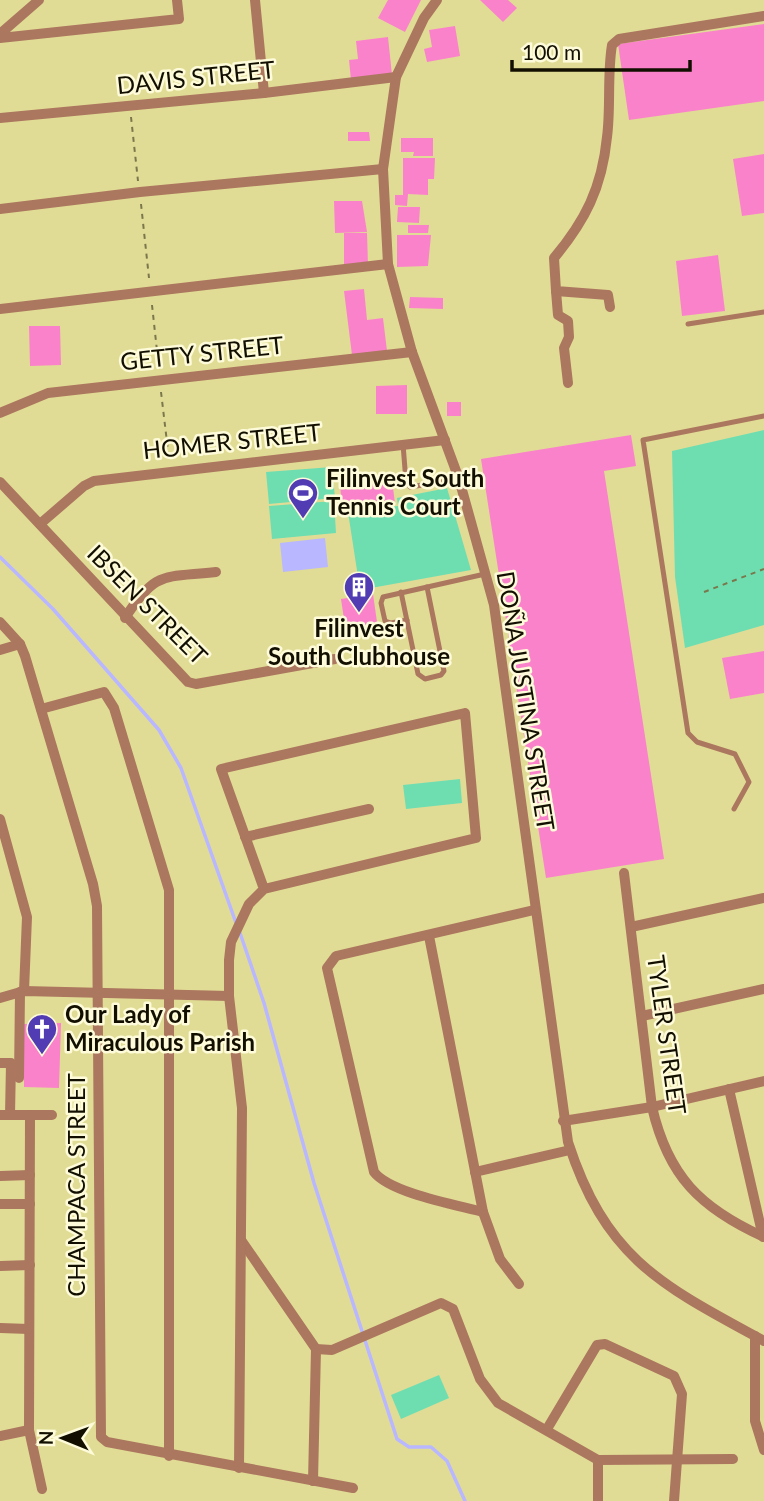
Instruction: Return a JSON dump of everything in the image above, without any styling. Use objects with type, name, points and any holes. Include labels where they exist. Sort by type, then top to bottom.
[{"type":"street","points":[[0,36],[39,0]]},
{"type":"street","points":[[0,36],[179,19],[177,0]]},
{"type":"street","points":[[255,0],[264,93]]},
{"type":"street","name":"DOÑA JUSTINA STREET","points":[[437,0],[424,18],[396,77],[383,169],[388,264],[412,352],[459,479],[494,605],[563,1121],[570,1150],[580,1178],[599,1216],[635,1261],[661,1281],[760,1338]]},
{"type":"street","points":[[568,383],[564,348],[569,337],[568,321],[558,315],[554,258],[568,246],[572,231],[591,208],[607,137],[612,45],[619,39],[764,16]]},
{"type":"street","name":"DAVIS STREET","points":[[0,118],[264,93],[396,77]]},
{"type":"street","points":[[0,209],[139,192],[383,169]]},
{"type":"street","points":[[0,309],[388,264]]},
{"type":"street","points":[[556,291],[608,295],[610,307]]},
{"type":"street","name":"GETTY STREET","points":[[0,413],[48,393],[412,352]]},
{"type":"street","name":"HOMER STREET","points":[[40,524],[84,486],[94,481],[445,440]]},
{"type":"street","name":"IBSEN STREET","points":[[0,482],[125,618],[192,684],[335,659]]},
{"type":"street","points":[[125,618],[144,589],[155,581],[216,572]]},
{"type":"street","name":"CHAMPACA STREET","points":[[0,622],[20,644],[93,884],[97,906],[99,1430],[107,1442],[169,1456]]},
{"type":"street","points":[[0,650],[20,644]]},
{"type":"street","points":[[41,709],[104,692],[114,708],[169,890],[169,1456],[353,1488]]},
{"type":"street","points":[[239,1468],[242,1108],[229,996],[232,942],[249,904],[264,889],[476,838],[465,713],[221,769],[264,889]]},
{"type":"street","points":[[245,836],[369,809]]},
{"type":"street","points":[[0,819],[27,917],[19,1078]]},
{"type":"street","name":"TYLER STREET","points":[[624,873],[652,1107],[664,1150],[690,1189],[722,1216],[764,1237]]},
{"type":"street","points":[[631,927],[764,898]]},
{"type":"street","points":[[483,1212],[414,1193],[382,1179],[374,1172],[327,974],[328,963],[335,956],[534,910]]},
{"type":"street","points":[[429,936],[483,1212],[500,1259],[519,1284]]},
{"type":"street","points":[[642,1016],[764,989]]},
{"type":"street","points":[[0,998],[22,992],[229,996]]},
{"type":"street","points":[[0,1063],[11,1063],[5,1115],[52,1115]]},
{"type":"street","points":[[563,1121],[652,1107],[764,1081]]},
{"type":"street","points":[[729,1089],[764,1237]]},
{"type":"street","points":[[30,1115],[29,1430],[42,1489]]},
{"type":"street","points":[[475,1172],[570,1150]]},
{"type":"street","points":[[0,1176],[30,1175]]},
{"type":"street","points":[[0,1205],[30,1204]]},
{"type":"street","points":[[241,1240],[316,1349],[313,1480]]},
{"type":"street","points":[[0,1266],[30,1265]]},
{"type":"street","points":[[316,1349],[332,1350],[441,1303],[448,1304],[453,1309],[480,1379],[498,1403],[598,1460],[733,1459]]},
{"type":"street","points":[[0,1328],[29,1329]]},
{"type":"street","points":[[760,1338],[755,1421],[764,1450]]},
{"type":"street","points":[[547,1429],[597,1345],[605,1344],[674,1376],[680,1383],[682,1394],[674,1501]]},
{"type":"street","points":[[0,1436],[29,1430]]},
{"type":"street","points":[[598,1460],[598,1501]]},
{"type":"lane","points":[[688,324],[764,312]]},
{"type":"lane","points":[[734,809],[749,782],[735,754],[697,742],[688,733],[643,440],[764,416]]},
{"type":"lane","points":[[403,444],[406,482],[410,487],[459,479]]},
{"type":"lane","points":[[407,620],[388,623],[382,610],[383,597],[485,574]]},
{"type":"lane","points":[[401,592],[420,677],[441,675],[444,668],[427,587]]},
{"type":"path","points":[[704,592],[764,569]]},
{"type":"green space","points":[[764,430],[764,625],[685,648],[675,577],[672,451]]},
{"type":"green space","points":[[332,467],[335,498],[269,504],[266,472]]},
{"type":"green space","points":[[447,488],[471,570],[360,590],[348,512],[398,506],[397,498]]},
{"type":"green space","name":"Filinvest South Tennis Court","points":[[334,501],[336,533],[272,539],[269,506]]},
{"type":"green space","points":[[460,779],[462,803],[406,809],[403,785]]},
{"type":"green space","points":[[439,1375],[449,1398],[401,1419],[391,1395]]},
{"type":"water","points":[[325,538],[328,567],[283,572],[280,543]]},
{"type":"building","points":[[388,0],[421,0],[405,32],[378,18]]},
{"type":"building","points":[[480,0],[508,0],[517,8],[503,22]]},
{"type":"building","points":[[764,24],[764,101],[629,120],[618,44]]},
{"type":"building","points":[[455,26],[460,56],[427,62],[424,49],[432,47],[429,30]]},
{"type":"building","points":[[388,37],[392,75],[351,80],[349,60],[358,59],[356,41]]},
{"type":"building","points":[[348,132],[369,132],[370,141],[348,141]]},
{"type":"building","points":[[401,138],[433,138],[433,156],[413,156],[414,152],[401,152]]},
{"type":"building","points":[[764,154],[764,213],[742,216],[733,159]]},
{"type":"building","points":[[403,158],[435,158],[434,179],[428,179],[428,195],[408,194],[407,206],[395,205],[395,195],[403,195]]},
{"type":"building","points":[[334,201],[362,201],[367,232],[335,233]]},
{"type":"building","points":[[398,207],[420,207],[419,223],[397,222]]},
{"type":"building","points":[[408,225],[429,225],[428,233],[408,233]]},
{"type":"building","points":[[344,233],[367,233],[368,265],[344,265]]},
{"type":"building","points":[[397,235],[431,235],[428,266],[397,267]]},
{"type":"building","points":[[718,255],[725,311],[682,316],[676,261]]},
{"type":"building","points":[[364,289],[367,320],[383,318],[387,351],[352,355],[344,291]]},
{"type":"building","points":[[410,297],[443,298],[443,309],[409,308]]},
{"type":"building","points":[[29,326],[60,326],[61,365],[30,366]]},
{"type":"building","points":[[407,385],[407,414],[376,414],[376,386]]},
{"type":"building","points":[[447,402],[461,402],[461,416],[447,416]]},
{"type":"building","points":[[631,435],[636,466],[604,471],[664,859],[546,878],[481,459]]},
{"type":"building","points":[[392,479],[395,504],[342,510],[340,484]]},
{"type":"building","name":"Filinvest South Clubhouse","points":[[373,594],[378,629],[346,633],[341,599]]},
{"type":"building","points":[[764,651],[764,693],[730,699],[722,658]]},
{"type":"building","name":"Our Lady of Miraculous Parish","points":[[61,1023],[59,1088],[24,1087],[24,1024]]},
{"type":"waterway","points":[[0,557],[53,609],[159,730],[181,768],[236,923]]},
{"type":"waterway","points":[[240,933],[264,1003],[314,1183],[397,1439],[409,1447],[431,1447],[447,1461],[465,1501]]},
{"type":"place","name":"Filinvest South Tennis Court","points":[[303,520]]},
{"type":"place","name":"Filinvest South Clubhouse","points":[[359,614]]},
{"type":"place","name":"Our Lady of Miraculous Parish","points":[[42,1056]]}]
